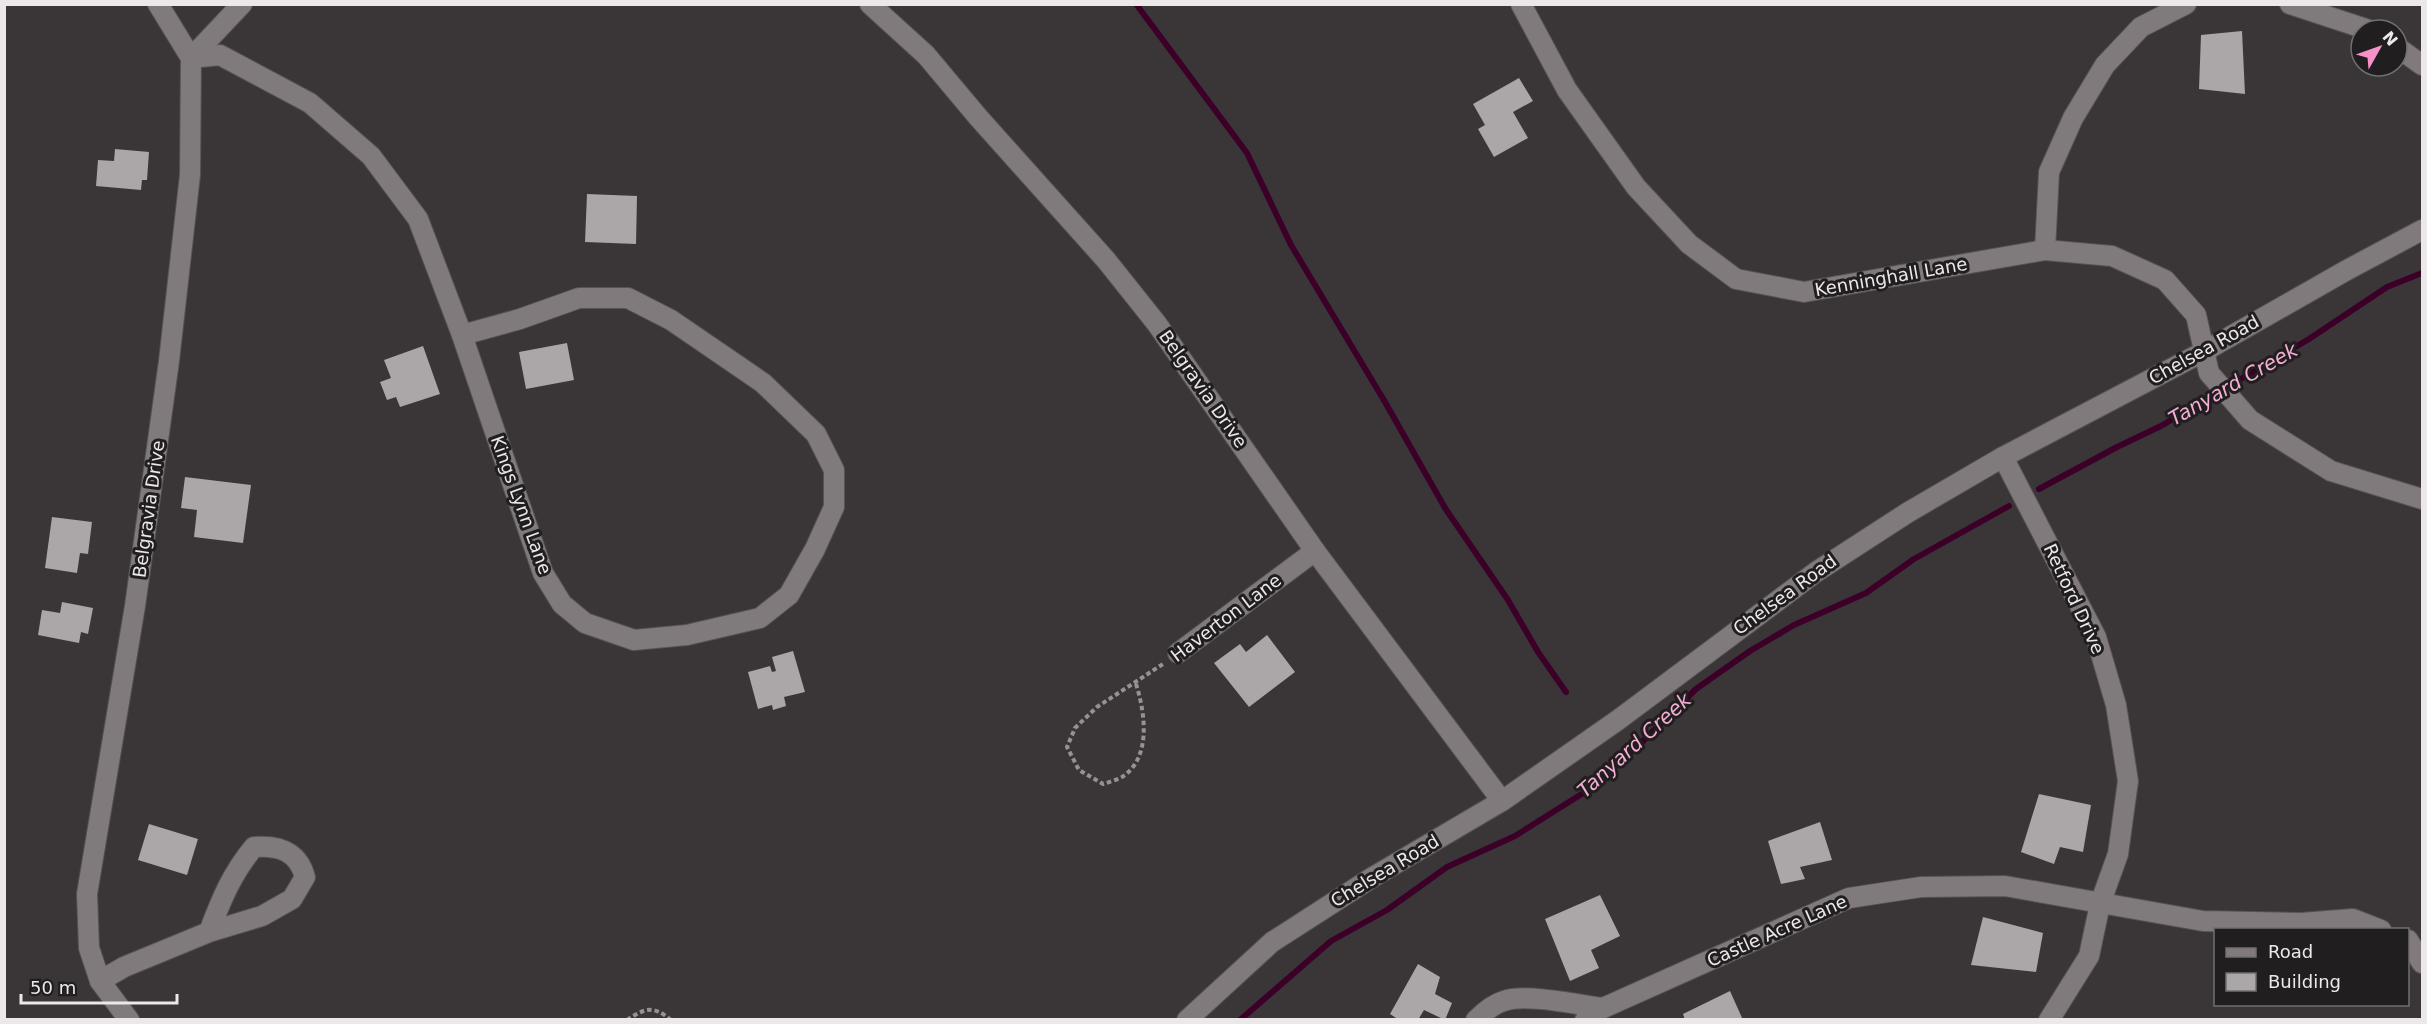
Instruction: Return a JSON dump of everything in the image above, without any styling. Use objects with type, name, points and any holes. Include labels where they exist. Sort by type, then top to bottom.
[{"type":"street","points":[[158,4],[191,57],[242,4]]},
{"type":"street","name":"Belgravia Drive","points":[[870,4],[926,54],[978,117],[1106,260],[1157,324],[1211,398],[1315,551],[1502,801]]},
{"type":"street","name":"Kenninghall Lane","points":[[1521,4],[1567,90],[1636,188],[1689,244],[1736,279],[1803,292],[2045,250],[2112,256],[2165,280],[2196,315],[2209,373],[2250,420],[2331,471],[2422,499]]},
{"type":"street","points":[[2045,250],[2049,172],[2073,118],[2105,64],[2141,27],[2186,4]]},
{"type":"street","points":[[2290,4],[2349,23]]},
{"type":"street","name":"Kings Lynn Lane","points":[[191,57],[220,55],[310,103],[371,156],[418,219],[462,335],[543,573],[562,604],[585,623],[634,640],[687,635],[760,618],[789,595],[815,549],[834,507],[834,470],[816,434],[762,383],[671,320],[628,298],[579,298],[520,319],[462,335]]},
{"type":"street","points":[[2409,56],[2422,65]]},
{"type":"street","name":"Belgravia Drive","points":[[129,1020],[100,981],[88,948],[87,894],[135,606],[169,361],[190,175],[191,57]]},
{"type":"street","name":"Chelsea Road","points":[[1187,1020],[1272,942],[1374,877],[1502,801],[1618,720],[1816,572],[1907,513],[2003,458],[2422,230]]},
{"type":"street","name":"Retford Drive","points":[[2003,458],[2096,637],[2116,705],[2128,781],[2118,854],[2100,904],[2089,956],[2049,1020]]},
{"type":"street","name":"Haverton Lane","points":[[1178,653],[1315,551]]},
{"type":"street","points":[[100,981],[123,967],[209,932],[262,916],[292,899],[305,877],[301,863],[289,853],[270,846],[254,847],[241,862],[227,885],[209,932]]},
{"type":"street","name":"Castle Acre Lane","points":[[1585,1020],[1603,1008],[1849,898],[1921,887],[2005,886],[2203,921],[2301,923],[2353,919],[2375,928]]},
{"type":"street","points":[[2409,942],[2422,963]]},
{"type":"street","points":[[1476,1020],[1487,1010],[1505,1000],[1528,999],[1603,1008]]},
{"type":"path","name":"Haverton Lane","points":[[1136,684],[1143,706],[1145,730],[1138,758],[1123,777],[1103,784],[1079,771],[1067,747],[1075,728],[1097,707],[1136,684],[1178,653]]},
{"type":"path","points":[[627,1020],[642,1010],[660,1010],[670,1020]]},
{"type":"building","points":[[2242,31],[2245,94],[2199,89],[2201,35]]},
{"type":"building","points":[[1519,78],[1533,101],[1513,112],[1528,138],[1494,157],[1478,129],[1485,125],[1473,104]]},
{"type":"building","points":[[115,149],[149,152],[147,180],[142,180],[141,190],[96,186],[98,160],[114,161]]},
{"type":"building","points":[[587,194],[637,196],[636,244],[585,242]]},
{"type":"building","points":[[567,343],[574,380],[526,389],[519,352]]},
{"type":"building","points":[[423,346],[440,394],[400,407],[396,397],[387,400],[380,382],[391,378],[384,360]]},
{"type":"building","points":[[185,477],[251,485],[243,543],[194,537],[197,510],[181,508]]},
{"type":"building","points":[[52,517],[92,522],[88,554],[80,553],[77,573],[45,568]]},
{"type":"building","points":[[62,602],[93,608],[88,634],[81,632],[79,643],[38,635],[42,610],[60,613]]},
{"type":"building","points":[[1267,635],[1295,672],[1249,707],[1214,663],[1240,644],[1246,652]]},
{"type":"building","points":[[793,651],[805,692],[784,697],[786,706],[773,710],[772,705],[758,709],[748,672],[770,666],[772,672],[776,671],[772,657]]},
{"type":"building","points":[[2039,794],[2091,805],[2083,852],[2060,847],[2054,864],[2021,852]]},
{"type":"building","points":[[1820,822],[1832,860],[1800,867],[1805,879],[1781,884],[1768,841]]},
{"type":"building","points":[[149,824],[198,839],[187,875],[138,860]]},
{"type":"building","points":[[1600,895],[1620,936],[1591,950],[1599,968],[1570,981],[1545,919]]},
{"type":"building","points":[[1983,917],[2043,933],[2036,972],[1971,965]]},
{"type":"building","points":[[1418,964],[1440,977],[1435,994],[1452,1003],[1445,1020],[1424,1010],[1418,1020],[1399,1020],[1390,1014]]},
{"type":"building","points":[[1730,991],[1743,1020],[1685,1020],[1683,1014]]},
{"type":"waterway","points":[[1136,4],[1247,153],[1291,245],[1445,508],[1508,600],[1538,652],[1566,692]]},
{"type":"waterway","name":"Tanyard Creek","points":[[2039,489],[2161,426],[2309,339],[2387,287],[2422,273]]},
{"type":"waterway","name":"Tanyard Creek","points":[[1240,1020],[1331,941],[1387,910],[1447,867],[1515,836],[1588,790],[1640,744],[1696,689],[1750,651],[1794,625],[1866,593],[1914,559],[2009,506]]}]
